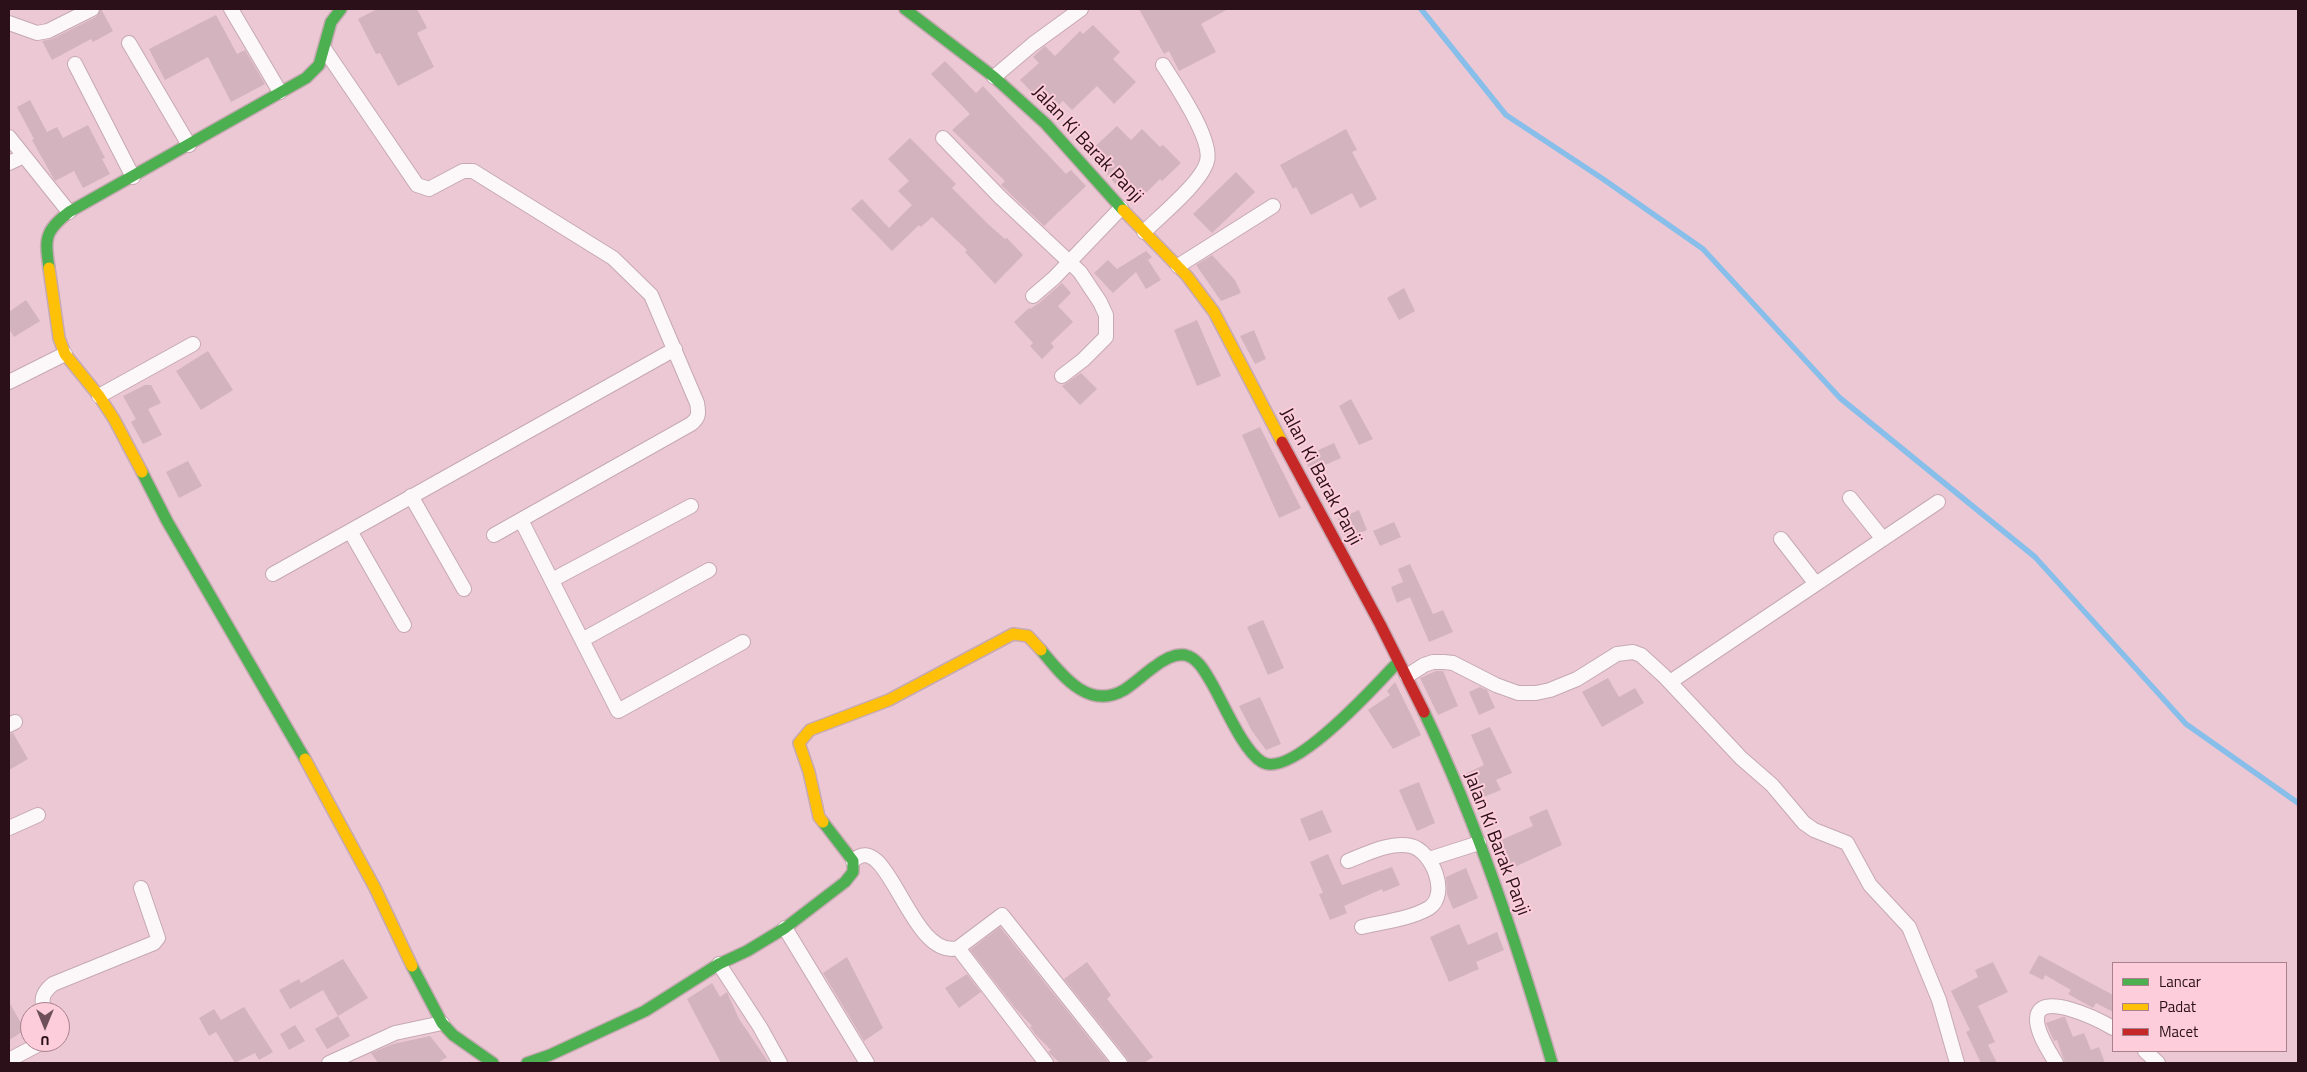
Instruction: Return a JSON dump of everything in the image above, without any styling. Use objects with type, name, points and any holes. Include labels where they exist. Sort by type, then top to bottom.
[{"type":"street","points":[[9,23],[26,31],[37,33],[48,31],[92,9]]},
{"type":"street","points":[[231,9],[280,92]]},
{"type":"street","points":[[341,9],[330,22],[325,50],[319,65],[306,78],[69,212],[47,233],[46,242],[55,314],[59,338],[65,354],[99,396],[136,459],[167,521],[326,798],[375,888],[426,995],[442,1023],[453,1035],[493,1063]]},
{"type":"street","name":"Jalan Ki Barak Panji","points":[[905,9],[994,77],[1046,124],[1121,208],[1178,266],[1222,324],[1407,676],[1448,767],[1479,844],[1530,987],[1552,1063]]},
{"type":"street","points":[[994,77],[1033,44],[1081,9]]},
{"type":"street","points":[[129,43],[189,145]]},
{"type":"street","points":[[325,50],[417,186],[429,189],[463,171],[473,171],[481,174],[619,262],[651,295],[697,404],[699,413],[696,420],[494,536]]},
{"type":"street","points":[[74,64],[133,176]]},
{"type":"street","points":[[1144,232],[1200,176],[1208,160],[1207,147],[1196,120],[1163,65]]},
{"type":"street","points":[[9,137],[69,212]]},
{"type":"street","points":[[943,138],[1000,196],[1070,261],[1100,302],[1106,315],[1108,327],[1106,337],[1097,348],[1062,376]]},
{"type":"street","points":[[9,163],[24,156]]},
{"type":"street","points":[[1178,266],[1273,206]]},
{"type":"street","points":[[1033,296],[1121,208]]},
{"type":"street","points":[[99,396],[194,344]]},
{"type":"street","points":[[273,574],[675,349]]},
{"type":"street","points":[[9,382],[65,354]]},
{"type":"street","points":[[411,496],[464,589]]},
{"type":"street","points":[[1850,498],[1884,539]]},
{"type":"street","points":[[1670,682],[1938,502]]},
{"type":"street","points":[[552,580],[691,506]]},
{"type":"street","points":[[521,520],[618,711],[742,642]]},
{"type":"street","points":[[350,530],[404,624]]},
{"type":"street","points":[[1782,539],[1816,584]]},
{"type":"street","points":[[582,640],[709,570]]},
{"type":"street","points":[[527,1063],[550,1055],[645,1011],[719,964],[746,951],[785,928],[845,882],[853,872],[853,861],[819,817],[809,772],[799,743],[803,736],[822,724],[889,700],[976,656],[1013,634],[1028,636],[1077,688],[1092,696],[1103,697],[1129,688],[1168,658],[1186,655],[1195,660],[1209,678],[1247,745],[1263,763],[1272,766],[1289,759],[1333,728],[1364,699],[1398,662]]},
{"type":"street","points":[[1407,676],[1424,665],[1444,662],[1453,663],[1496,685],[1518,693],[1536,693],[1550,690],[1577,679],[1617,654],[1633,652],[1650,662],[1721,738],[1772,785],[1804,823],[1814,830],[1847,844],[1870,885],[1909,927],[1939,1000],[1957,1063]]},
{"type":"street","points":[[9,828],[38,815]]},
{"type":"street","points":[[1429,859],[1479,844]]},
{"type":"street","points":[[1348,861],[1376,851],[1410,846],[1422,851],[1429,859],[1438,890],[1437,900],[1429,907],[1414,914],[1362,927]]},
{"type":"street","points":[[853,861],[856,857],[866,855],[876,859],[918,926],[940,948],[950,950],[958,948],[1002,915],[1120,1063]]},
{"type":"street","points":[[42,1002],[44,991],[53,984],[154,943],[158,938],[157,930],[141,888]]},
{"type":"street","points":[[785,928],[866,1063]]},
{"type":"street","points":[[958,948],[1046,1063]]},
{"type":"street","points":[[719,964],[760,1027],[780,1063]]},
{"type":"street","points":[[2056,1063],[2040,1031],[2037,1020],[2039,1012],[2043,1008],[2049,1005],[2066,1008],[2112,1028]]},
{"type":"street","points":[[328,1063],[395,1032],[442,1023]]},
{"type":"street","points":[[9,1060],[24,1052]]},
{"type":"street","points":[[2146,1052],[2158,1063]]},
{"type":"building","points":[[101,9],[113,31],[93,42],[91,39],[52,60],[42,41],[52,39],[96,17]]},
{"type":"building","points":[[377,9],[417,9],[427,28],[417,33],[434,67],[398,86],[380,53],[376,54],[358,19]]},
{"type":"building","points":[[1139,9],[1228,9],[1201,24],[1216,52],[1179,71],[1169,51],[1164,54]]},
{"type":"building","points":[[216,15],[237,54],[245,50],[265,84],[231,102],[208,57],[165,80],[149,49]]},
{"type":"building","points":[[1093,25],[1120,52],[1113,59],[1136,82],[1114,104],[1097,86],[1072,110],[1063,101],[1051,112],[1020,80],[1039,63],[1033,57],[1045,46],[1055,56],[1080,31],[1083,34]]},
{"type":"building","points":[[945,61],[976,93],[983,86],[1066,174],[1071,170],[1086,186],[1044,226],[1001,185],[1005,181],[952,130],[970,114],[931,74]]},
{"type":"building","points":[[30,100],[47,132],[57,127],[63,138],[88,125],[105,158],[102,159],[110,174],[83,188],[74,171],[55,181],[32,140],[34,139],[17,107]]},
{"type":"building","points":[[1117,126],[1131,140],[1142,129],[1160,147],[1163,145],[1181,163],[1162,181],[1160,179],[1134,205],[1088,153]]},
{"type":"building","points":[[1346,129],[1357,150],[1352,152],[1377,199],[1360,208],[1352,193],[1311,215],[1296,187],[1293,189],[1280,165]]},
{"type":"building","points":[[910,138],[956,184],[952,188],[1023,255],[995,284],[965,252],[967,250],[932,217],[921,227],[919,225],[892,251],[851,209],[862,199],[889,228],[912,205],[898,191],[909,181],[888,159]]},
{"type":"building","points":[[1236,172],[1255,192],[1212,233],[1193,214]]},
{"type":"building","points":[[1146,251],[1152,257],[1148,260],[1161,280],[1146,289],[1136,272],[1113,293],[1094,273],[1108,260],[1117,269]]},
{"type":"building","points":[[1212,255],[1235,280],[1241,293],[1221,301],[1196,265]]},
{"type":"building","points":[[1062,283],[1071,293],[1058,306],[1073,322],[1051,343],[1054,347],[1042,359],[1030,346],[1033,343],[1014,322]]},
{"type":"building","points":[[1404,288],[1415,311],[1399,320],[1387,298]]},
{"type":"building","points":[[26,300],[40,321],[14,337],[9,329],[9,312]]},
{"type":"building","points":[[1197,320],[1221,376],[1197,386],[1174,330]]},
{"type":"building","points":[[1254,330],[1266,359],[1255,364],[1240,336]]},
{"type":"building","points":[[208,351],[233,390],[201,410],[176,371]]},
{"type":"building","points":[[1081,373],[1097,389],[1080,405],[1062,386]]},
{"type":"building","points":[[145,385],[151,385],[161,403],[148,409],[162,435],[143,444],[131,422],[136,419],[123,396]]},
{"type":"building","points":[[1351,399],[1373,439],[1359,445],[1339,406]]},
{"type":"building","points":[[1260,427],[1301,508],[1279,518],[1242,435]]},
{"type":"building","points":[[1334,443],[1341,458],[1311,471],[1303,457]]},
{"type":"building","points":[[188,461],[202,486],[179,498],[166,472]]},
{"type":"building","points":[[1359,510],[1367,530],[1346,539],[1338,519]]},
{"type":"building","points":[[1394,522],[1401,537],[1380,546],[1373,531]]},
{"type":"building","points":[[1410,564],[1433,614],[1443,610],[1453,632],[1429,642],[1410,597],[1397,603],[1391,587],[1403,582],[1398,569]]},
{"type":"building","points":[[1263,620],[1284,668],[1268,675],[1247,627]]},
{"type":"building","points":[[1436,671],[1443,671],[1458,706],[1438,715],[1420,678]]},
{"type":"building","points":[[1608,678],[1619,697],[1635,688],[1644,703],[1602,727],[1582,692]]},
{"type":"building","points":[[1395,682],[1421,735],[1393,749],[1368,710],[1390,695],[1387,691]]},
{"type":"building","points":[[1480,687],[1487,690],[1495,708],[1479,715],[1469,692]]},
{"type":"building","points":[[1260,697],[1281,744],[1266,750],[1252,731],[1239,706]]},
{"type":"building","points":[[1490,727],[1512,773],[1496,780],[1501,790],[1476,800],[1465,774],[1484,765],[1471,735]]},
{"type":"building","points":[[13,733],[28,759],[9,770],[9,734]]},
{"type":"building","points":[[1419,782],[1435,823],[1417,831],[1399,790]]},
{"type":"building","points":[[1547,809],[1562,845],[1504,872],[1492,844],[1533,826],[1529,817]]},
{"type":"building","points":[[1322,810],[1332,832],[1309,841],[1300,819]]},
{"type":"building","points":[[1328,854],[1342,885],[1392,867],[1400,885],[1383,892],[1382,889],[1344,906],[1347,913],[1330,920],[1319,894],[1323,893],[1310,862]]},
{"type":"building","points":[[1466,868],[1478,898],[1453,909],[1447,894],[1446,877]]},
{"type":"building","points":[[1459,924],[1468,945],[1497,932],[1504,950],[1476,962],[1479,969],[1449,982],[1430,937]]},
{"type":"building","points":[[1000,927],[1109,1063],[1060,1063],[1048,1052],[1051,1050],[1036,1035],[1030,1027],[1032,1026],[1016,1009],[970,950]]},
{"type":"building","points":[[2039,955],[2112,994],[2112,1011],[2096,1003],[2093,1008],[2068,994],[2071,990],[2045,975],[2043,980],[2029,973]]},
{"type":"building","points":[[847,957],[883,1028],[864,1041],[823,973]]},
{"type":"building","points":[[343,959],[368,998],[338,1016],[323,990],[290,1009],[279,990],[299,979],[301,983]]},
{"type":"building","points":[[1087,962],[1111,995],[1107,999],[1153,1057],[1144,1063],[1129,1063],[1064,979]]},
{"type":"building","points":[[1993,962],[2008,992],[1978,1006],[1995,1042],[1988,1045],[1997,1063],[1981,1063],[1966,1032],[1970,1030],[1951,991],[1978,977],[1975,970]]},
{"type":"building","points":[[967,974],[981,992],[959,1008],[945,988]]},
{"type":"building","points":[[712,983],[720,997],[727,992],[739,1019],[769,1063],[721,1063],[687,999]]},
{"type":"building","points":[[9,1002],[20,1021],[20,1033],[9,1040]]},
{"type":"building","points":[[244,1007],[273,1052],[259,1060],[255,1053],[235,1063],[216,1032],[209,1036],[199,1018],[214,1009],[221,1020]]},
{"type":"building","points":[[338,1016],[350,1036],[327,1049],[315,1029]]},
{"type":"building","points":[[2065,1017],[2073,1037],[2084,1033],[2091,1050],[2099,1047],[2105,1063],[2065,1063],[2057,1040],[2054,1041],[2046,1023]]},
{"type":"building","points":[[295,1025],[305,1041],[289,1050],[280,1034]]},
{"type":"building","points":[[430,1036],[447,1057],[438,1063],[378,1063],[371,1053],[393,1044]]},
{"type":"waterway","points":[[1421,9],[1506,115],[1603,179],[1703,249],[1840,398],[2035,557],[2186,724],[2298,803]]},
{"type":"traffic: fast","points":[[49,268],[48,236],[61,219],[69,212],[306,78],[319,65],[331,22],[341,9]]},
{"type":"traffic: fast","points":[[905,9],[994,77],[1046,124],[1123,210]]},
{"type":"traffic: fast","points":[[142,472],[167,521],[305,759]]},
{"type":"traffic: fast","points":[[1041,650],[1076,687],[1087,693],[1099,696],[1111,695],[1124,690],[1157,664],[1169,658],[1177,655],[1190,657],[1201,666],[1248,748],[1262,762],[1276,764],[1293,757],[1334,727],[1398,662]]},
{"type":"traffic: fast","points":[[1424,712],[1444,755],[1479,841],[1525,974],[1552,1063]]},
{"type":"traffic: fast","points":[[527,1063],[550,1055],[645,1011],[719,964],[747,951],[785,928],[845,882],[853,872],[853,861],[823,822]]},
{"type":"traffic: fast","points":[[412,966],[442,1023],[453,1035],[493,1063]]},
{"type":"traffic: slow","points":[[1123,210],[1187,276],[1214,312],[1282,442]]},
{"type":"traffic: slow","points":[[49,268],[59,338],[65,354],[99,396],[114,419],[142,472]]},
{"type":"traffic: slow","points":[[823,822],[819,817],[809,772],[799,743],[810,730],[889,700],[1013,634],[1028,636],[1041,650]]},
{"type":"traffic: slow","points":[[305,759],[375,888],[412,966]]},
{"type":"traffic: jam","points":[[1282,442],[1380,624],[1424,712]]}]
